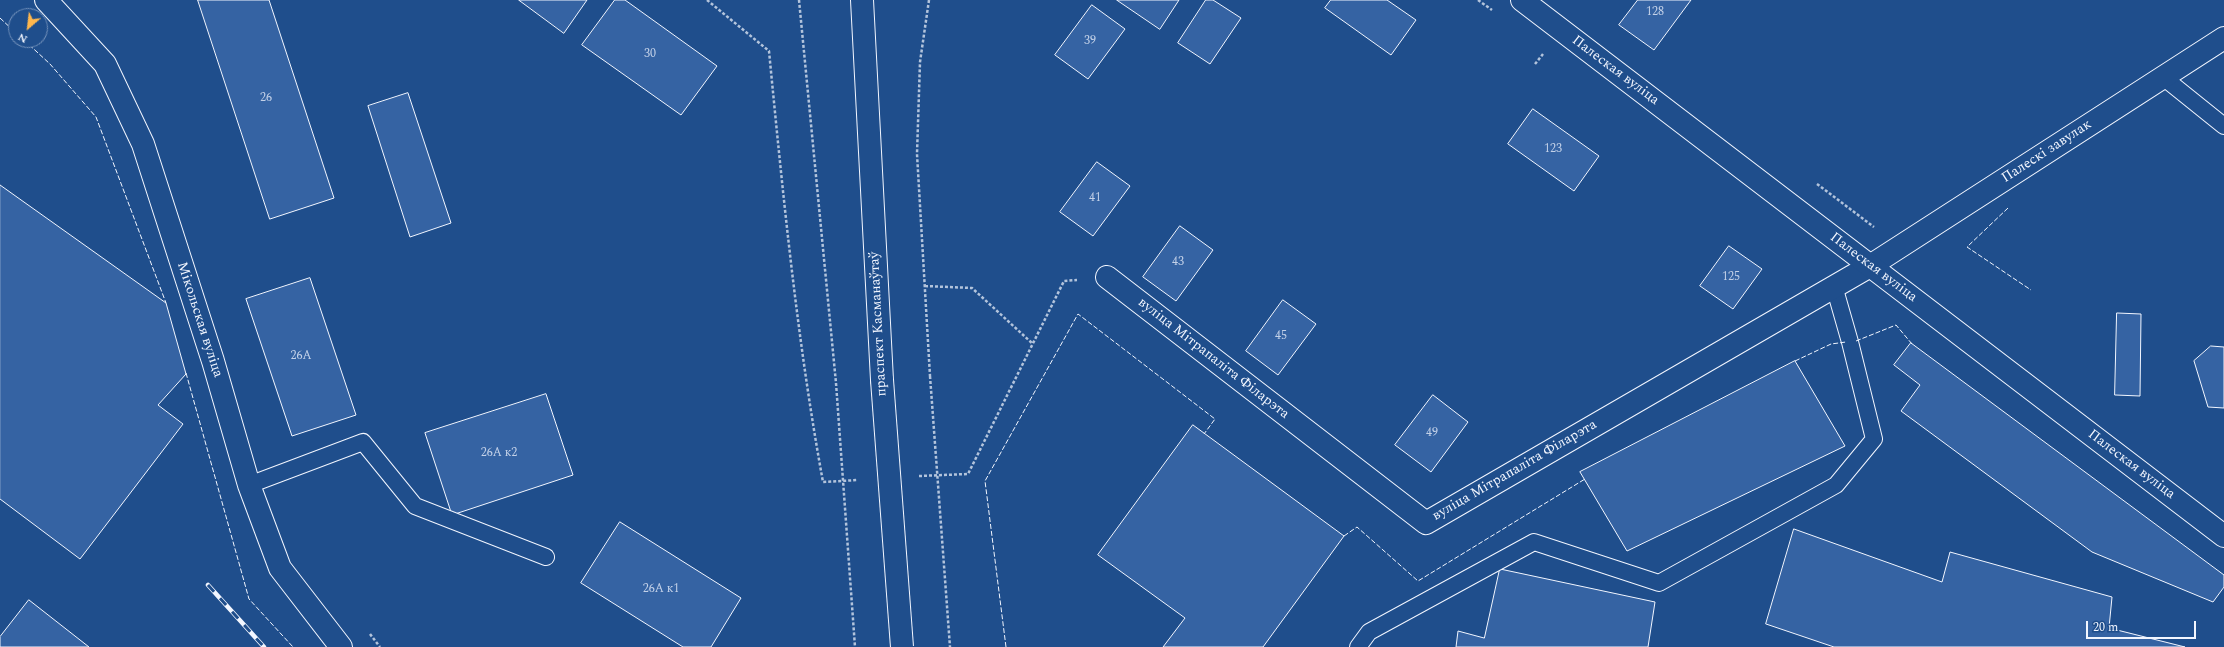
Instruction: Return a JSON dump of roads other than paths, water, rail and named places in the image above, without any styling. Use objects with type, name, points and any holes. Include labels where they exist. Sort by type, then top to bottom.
[{"type":"street","name":"Мікольская вуліца","points":[[46,0],[105,64],[143,144],[213,361],[249,485],[280,568],[341,647]]},
{"type":"street","name":"праспект Касманаўтаў","points":[[862,0],[882,380],[902,647]]},
{"type":"street","name":"Палеская вуліца","points":[[1522,0],[2224,536]]},
{"type":"street","name":"Палескі завулак","points":[[1870,266],[2224,38]]},
{"type":"street","name":"вуліца Мітрапаліта Філарэта","points":[[1108,278],[1426,523],[1870,266]]},
{"type":"lane","points":[[2163,77],[2224,126]]},
{"type":"lane","points":[[1358,647],[1369,632],[1534,542],[1660,583],[1836,484],[1874,439],[1850,342],[1834,286]]},
{"type":"lane","points":[[249,485],[363,442],[415,506],[546,557]]},
{"type":"railway","points":[[208,585],[264,647]]}]
